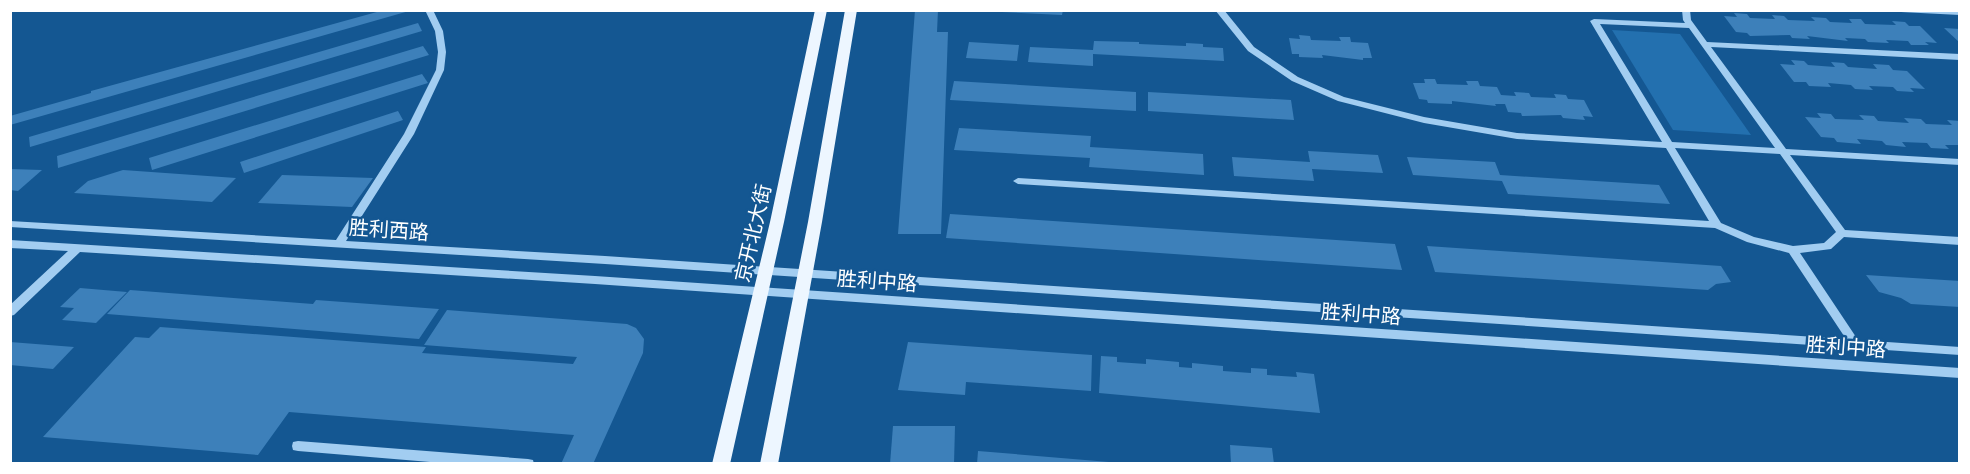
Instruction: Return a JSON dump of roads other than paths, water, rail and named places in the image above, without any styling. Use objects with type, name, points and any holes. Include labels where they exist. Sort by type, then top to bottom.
[{"type":"main road","name":"京开北大街","points":[[721,464],[761,291],[820,10]]},
{"type":"main road","points":[[769,464],[806,273],[851,10]]},
{"type":"street","points":[[339,244],[409,134],[440,70],[442,52],[440,32],[429,10]]},
{"type":"street","points":[[1219,10],[1251,49],[1295,80],[1341,99],[1424,120],[1517,136],[1959,162]]},
{"type":"street","points":[[1686,10],[1687,20],[1842,233]]},
{"type":"street","points":[[1901,10],[1959,13]]},
{"type":"street","points":[[1692,26],[1594,21],[1717,225]]},
{"type":"street","points":[[1705,44],[1959,57]]},
{"type":"street","points":[[1018,181],[1717,225],[1751,240],[1792,250],[1827,246],[1842,233],[1959,241]]},
{"type":"street","name":"胜利西路","points":[[10,224],[765,271]]},
{"type":"street","name":"胜利西路","points":[[10,243],[761,291]]},
{"type":"street","points":[[10,312],[78,248]]},
{"type":"street","points":[[1792,250],[1855,344]]},
{"type":"street","name":"胜利中路","points":[[765,271],[1959,351]]},
{"type":"street","name":"胜利中路","points":[[761,291],[1959,373]]},
{"type":"street","points":[[298,446],[528,464]]}]
